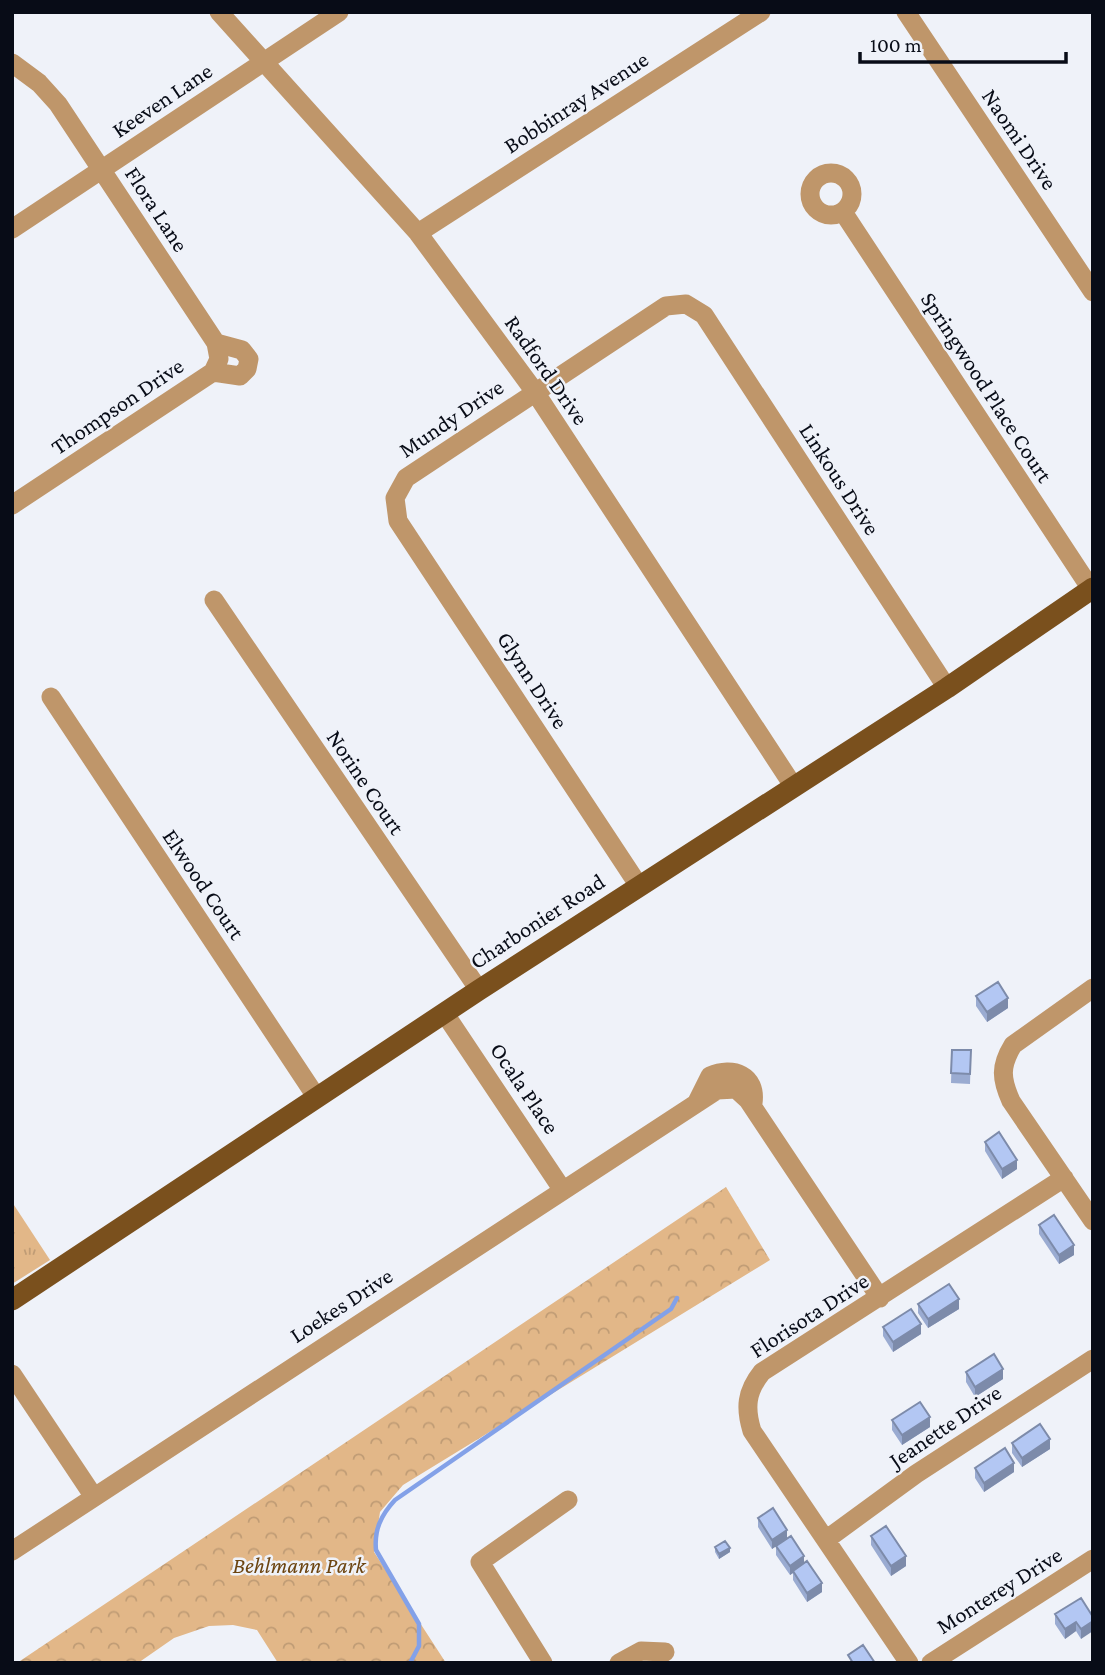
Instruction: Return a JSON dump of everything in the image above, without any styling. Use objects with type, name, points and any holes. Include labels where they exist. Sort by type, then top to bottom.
[{"type":"main road","name":"Charbonier Road","points":[[12,1300],[479,990],[947,688],[1092,588]]},
{"type":"street","name":"Radford Drive","points":[[219,12],[262,63],[418,233],[535,392],[794,787]]},
{"type":"street","name":"Keeven Lane","points":[[12,229],[339,12]]},
{"type":"street","name":"Bobbinray Avenue","points":[[418,233],[761,12]]},
{"type":"street","name":"Naomi Drive","points":[[906,12],[1093,292]]},
{"type":"street","name":"Flora Lane","points":[[12,63],[58,104],[102,170],[216,358]]},
{"type":"street","name":"Springwood Place Court","points":[[843,212],[1092,588]]},
{"type":"street","name":"Mundy Drive","points":[[395,498],[405,478],[666,306],[686,303]]},
{"type":"street","name":"Linkous Drive","points":[[686,303],[704,315],[947,688]]},
{"type":"street","name":"Thompson Drive","points":[[12,505],[216,358]]},
{"type":"street","name":"Glynn Drive","points":[[395,498],[398,521],[639,886]]},
{"type":"street","name":"Norine Court","points":[[215,600],[479,990]]},
{"type":"street","name":"Elwood Court","points":[[51,697],[317,1098]]},
{"type":"street","points":[[1093,988],[1013,1045],[1003,1068],[1002,1079],[1011,1101],[1093,1221]]},
{"type":"street","name":"Ocala Place","points":[[445,1014],[562,1189]]},
{"type":"street","name":"Loekes Drive","points":[[12,1551],[562,1189],[697,1102],[727,1087],[743,1093],[880,1298]]},
{"type":"street","name":"Florisota Drive","points":[[909,1663],[752,1431],[746,1405],[752,1384],[762,1372],[1064,1178]]},
{"type":"street","name":"Jeanette Drive","points":[[827,1539],[916,1474],[1093,1359]]},
{"type":"street","points":[[12,1374],[94,1497]]},
{"type":"street","points":[[543,1663],[480,1562],[568,1500]]},
{"type":"street","name":"Monterey Drive","points":[[931,1663],[1093,1559]]},
{"type":"street","points":[[619,1663],[641,1651],[665,1652]]},
{"type":"green space","name":"Behlmann Park","points":[[726,1187],[770,1260],[403,1485],[380,1512],[374,1552],[446,1663],[278,1663],[257,1630],[233,1625],[209,1626],[174,1638],[138,1663],[17,1663]]},
{"type":"green space","points":[[12,1202],[50,1260],[12,1284]]},
{"type":"building","points":[[998,982],[1008,998],[987,1012],[976,996]]},
{"type":"building","points":[[952,1050],[971,1050],[970,1074],[951,1073]]},
{"type":"building","points":[[999,1132],[1017,1160],[1002,1169],[985,1142]]},
{"type":"building","points":[[1054,1215],[1074,1245],[1059,1255],[1039,1225]]},
{"type":"building","points":[[949,1284],[959,1299],[928,1319],[918,1304]]},
{"type":"building","points":[[911,1309],[921,1324],[893,1342],[883,1327]]},
{"type":"building","points":[[994,1354],[1003,1369],[975,1387],[966,1372]]},
{"type":"building","points":[[920,1402],[930,1417],[902,1435],[892,1420]]},
{"type":"building","points":[[1040,1424],[1050,1439],[1022,1458],[1012,1443]]},
{"type":"building","points":[[1005,1448],[1014,1463],[984,1483],[975,1468]]},
{"type":"building","points":[[773,1508],[787,1530],[772,1540],[758,1518]]},
{"type":"building","points":[[886,1526],[906,1556],[891,1566],[871,1536]]},
{"type":"building","points":[[791,1536],[804,1556],[790,1566],[776,1546]]},
{"type":"building","points":[[725,1541],[730,1548],[719,1554],[715,1547]]},
{"type":"building","points":[[807,1561],[822,1583],[807,1593],[793,1571]]},
{"type":"building","points":[[1081,1598],[1093,1621],[1081,1629],[1076,1622],[1065,1629],[1055,1614]]},
{"type":"building","points":[[863,1645],[875,1663],[853,1663],[848,1655]]},
{"type":"waterway","points":[[410,1663],[419,1646],[419,1624],[376,1550],[377,1529],[386,1511],[395,1500],[671,1309],[677,1298]]}]
